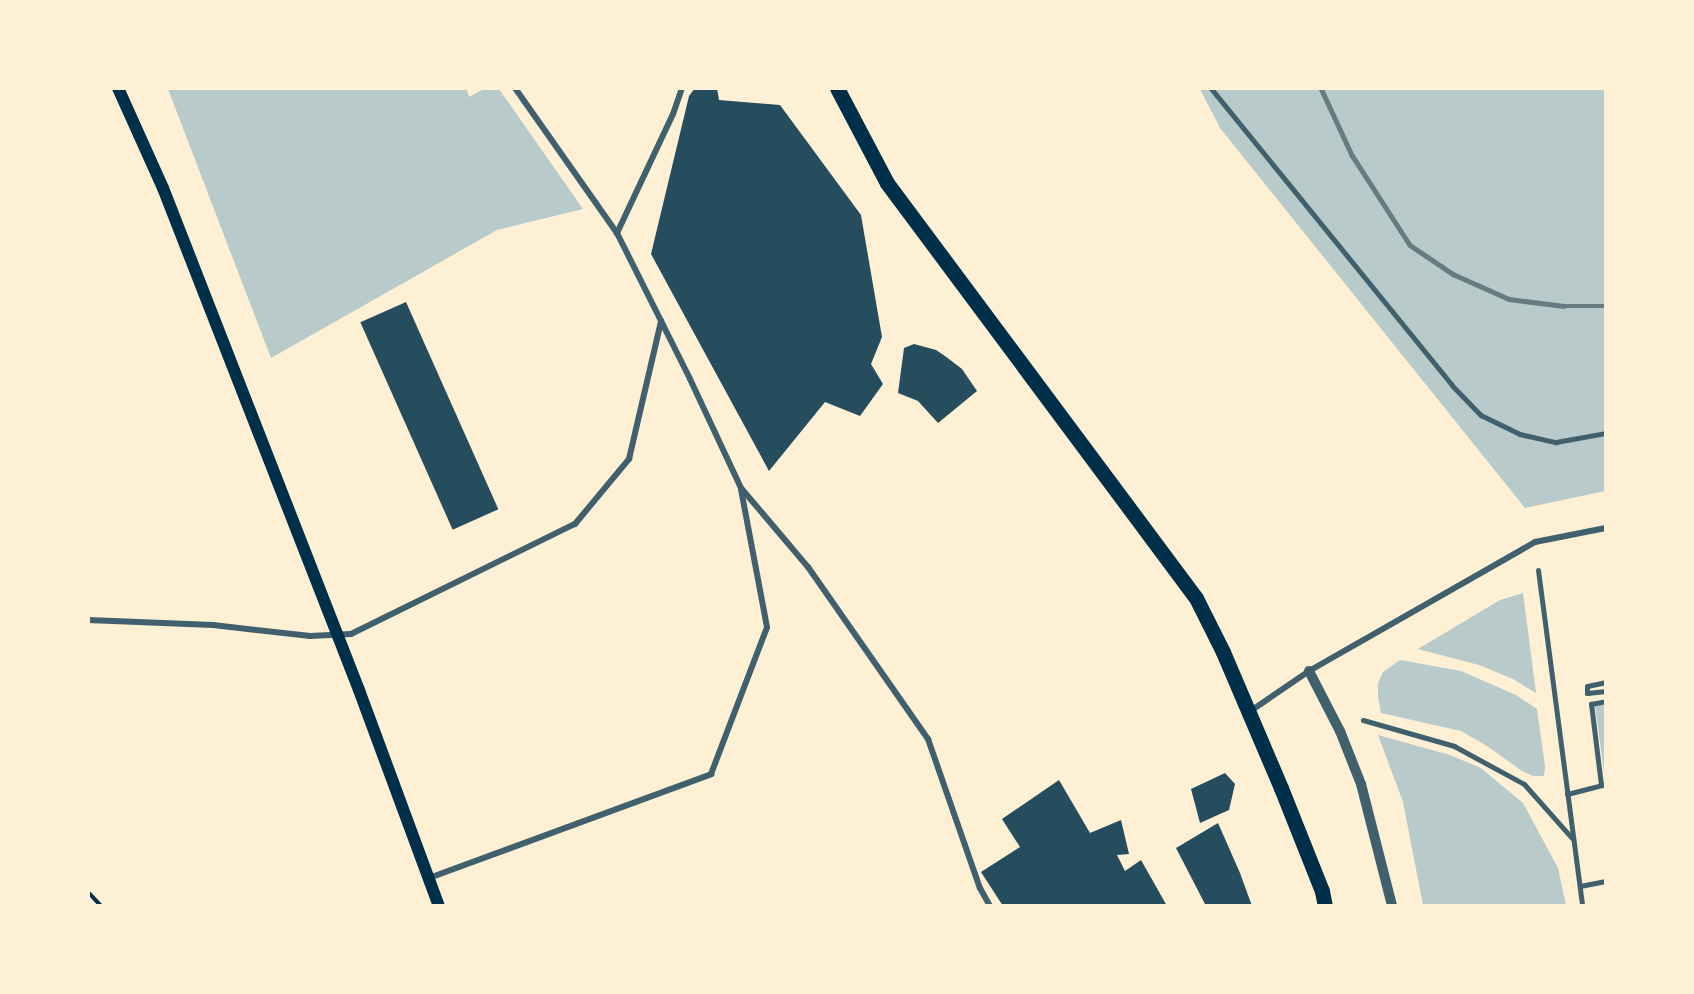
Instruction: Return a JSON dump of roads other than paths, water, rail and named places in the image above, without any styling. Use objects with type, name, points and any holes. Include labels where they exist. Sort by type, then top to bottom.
[{"type":"main road","points":[[118,88],[163,188],[337,634],[439,906]]},
{"type":"main road","points":[[837,88],[887,183],[1196,598],[1281,788],[1322,891],[1325,906]]},
{"type":"street","points":[[515,88],[617,233],[741,488],[808,567],[928,739],[980,888],[990,906]]},
{"type":"street","points":[[617,233],[673,114],[682,88]]},
{"type":"street","points":[[88,620],[213,625],[310,636],[359,630],[574,524],[629,459],[661,321]]},
{"type":"street","points":[[429,878],[711,774],[767,627],[741,488]]},
{"type":"street","points":[[1248,712],[1309,671],[1535,542],[1605,528]]},
{"type":"street","points":[[1538,570],[1582,906]]},
{"type":"street","points":[[1309,671],[1340,731],[1361,784],[1392,906]]},
{"type":"street","points":[[1605,682],[1587,686],[1587,693],[1605,691]]},
{"type":"street","points":[[1567,794],[1603,784],[1591,704],[1605,701]]},
{"type":"street","points":[[1363,720],[1454,746],[1524,784],[1573,839]]},
{"type":"street","points":[[1580,886],[1605,881]]},
{"type":"lane","points":[[1211,88],[1452,385],[1481,415],[1520,434],[1556,442],[1605,433]]},
{"type":"railway","points":[[1321,88],[1352,155],[1410,245],[1453,274],[1509,299],[1564,306],[1606,306]]}]
